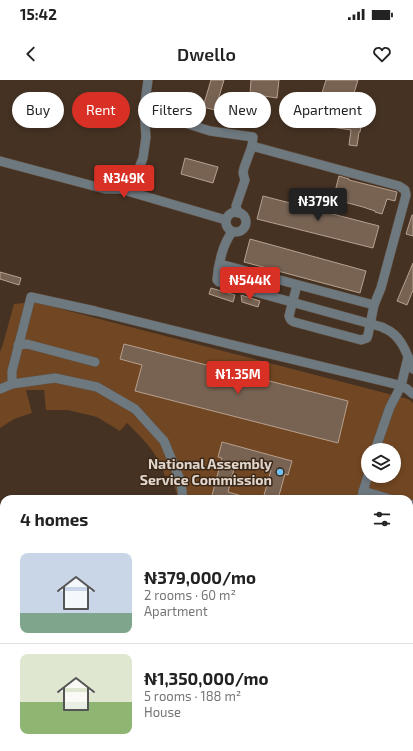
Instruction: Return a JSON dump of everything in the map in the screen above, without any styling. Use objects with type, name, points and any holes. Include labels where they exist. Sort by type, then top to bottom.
[{"type":"street","points":[[146,92],[148,80]]},
{"type":"street","points":[[120,189],[130,185],[136,176],[143,158],[146,137],[145,128]]},
{"type":"street","points":[[201,128],[210,131],[253,136],[252,146],[243,173],[245,180],[236,206],[238,213]]},
{"type":"street","points":[[252,146],[399,186],[405,190],[406,195],[366,338],[361,340],[294,322],[290,319],[289,316],[297,285]]},
{"type":"street","points":[[0,161],[105,189],[120,189],[226,220]]},
{"type":"street","points":[[238,213],[244,216],[245,225],[239,232],[232,232],[227,227],[226,220],[231,214],[238,213]]},
{"type":"street","points":[[232,232],[227,239],[220,264],[217,280],[219,282],[382,327],[398,338],[413,369]]},
{"type":"street","points":[[220,264],[374,305]]},
{"type":"street","points":[[12,384],[12,371],[31,298],[36,298],[401,386],[413,394]]},
{"type":"street","points":[[18,345],[27,344],[95,362]]},
{"type":"street","points":[[378,443],[390,407],[401,386],[408,357]]},
{"type":"street","points":[[0,389],[12,384],[55,378],[97,387],[135,409],[164,441],[181,482],[183,495]]},
{"type":"street","points":[[362,495],[366,483]]},
{"type":"shaded area","points":[[34,302],[408,399],[413,403],[413,495],[177,495],[172,475],[165,476],[154,453],[127,423],[120,431],[97,417],[68,410],[46,410],[44,390],[26,390],[32,413],[14,419],[0,428],[0,352],[14,304]]},
{"type":"building","points":[[211,80],[224,80],[220,92],[214,92],[214,110],[206,108],[206,97]]},
{"type":"building","points":[[251,80],[279,80],[277,98],[271,97],[271,92],[250,92]]},
{"type":"building","points":[[326,80],[358,80],[354,92],[322,92]]},
{"type":"building","points":[[338,128],[361,128],[357,146],[349,145],[351,130]]},
{"type":"building","points":[[185,158],[218,167],[213,183],[181,174]]},
{"type":"building","points":[[339,176],[397,192],[395,201],[387,199],[382,214],[333,199]]},
{"type":"building","points":[[263,196],[379,226],[373,248],[257,219]]},
{"type":"building","points":[[413,215],[413,236],[406,234]]},
{"type":"building","points":[[250,239],[366,271],[360,293],[244,262]]},
{"type":"building","points":[[413,263],[413,290],[407,305],[397,301]]},
{"type":"building","points":[[0,272],[21,278],[19,285],[0,279]]},
{"type":"building","points":[[211,288],[235,295],[233,302],[209,294]]},
{"type":"building","points":[[241,295],[260,301],[258,307],[242,302]]},
{"type":"building","points":[[124,344],[348,401],[338,443],[135,391],[142,365],[120,359]]},
{"type":"building","name":"National Assembly Service Commission","points":[[222,442],[292,461],[288,475],[285,474],[279,495],[264,495],[271,470],[236,461],[228,492],[239,495],[212,495],[222,458],[218,457]]},
{"type":"place","name":"National Assembly Service Commission","points":[[280,472]]}]
